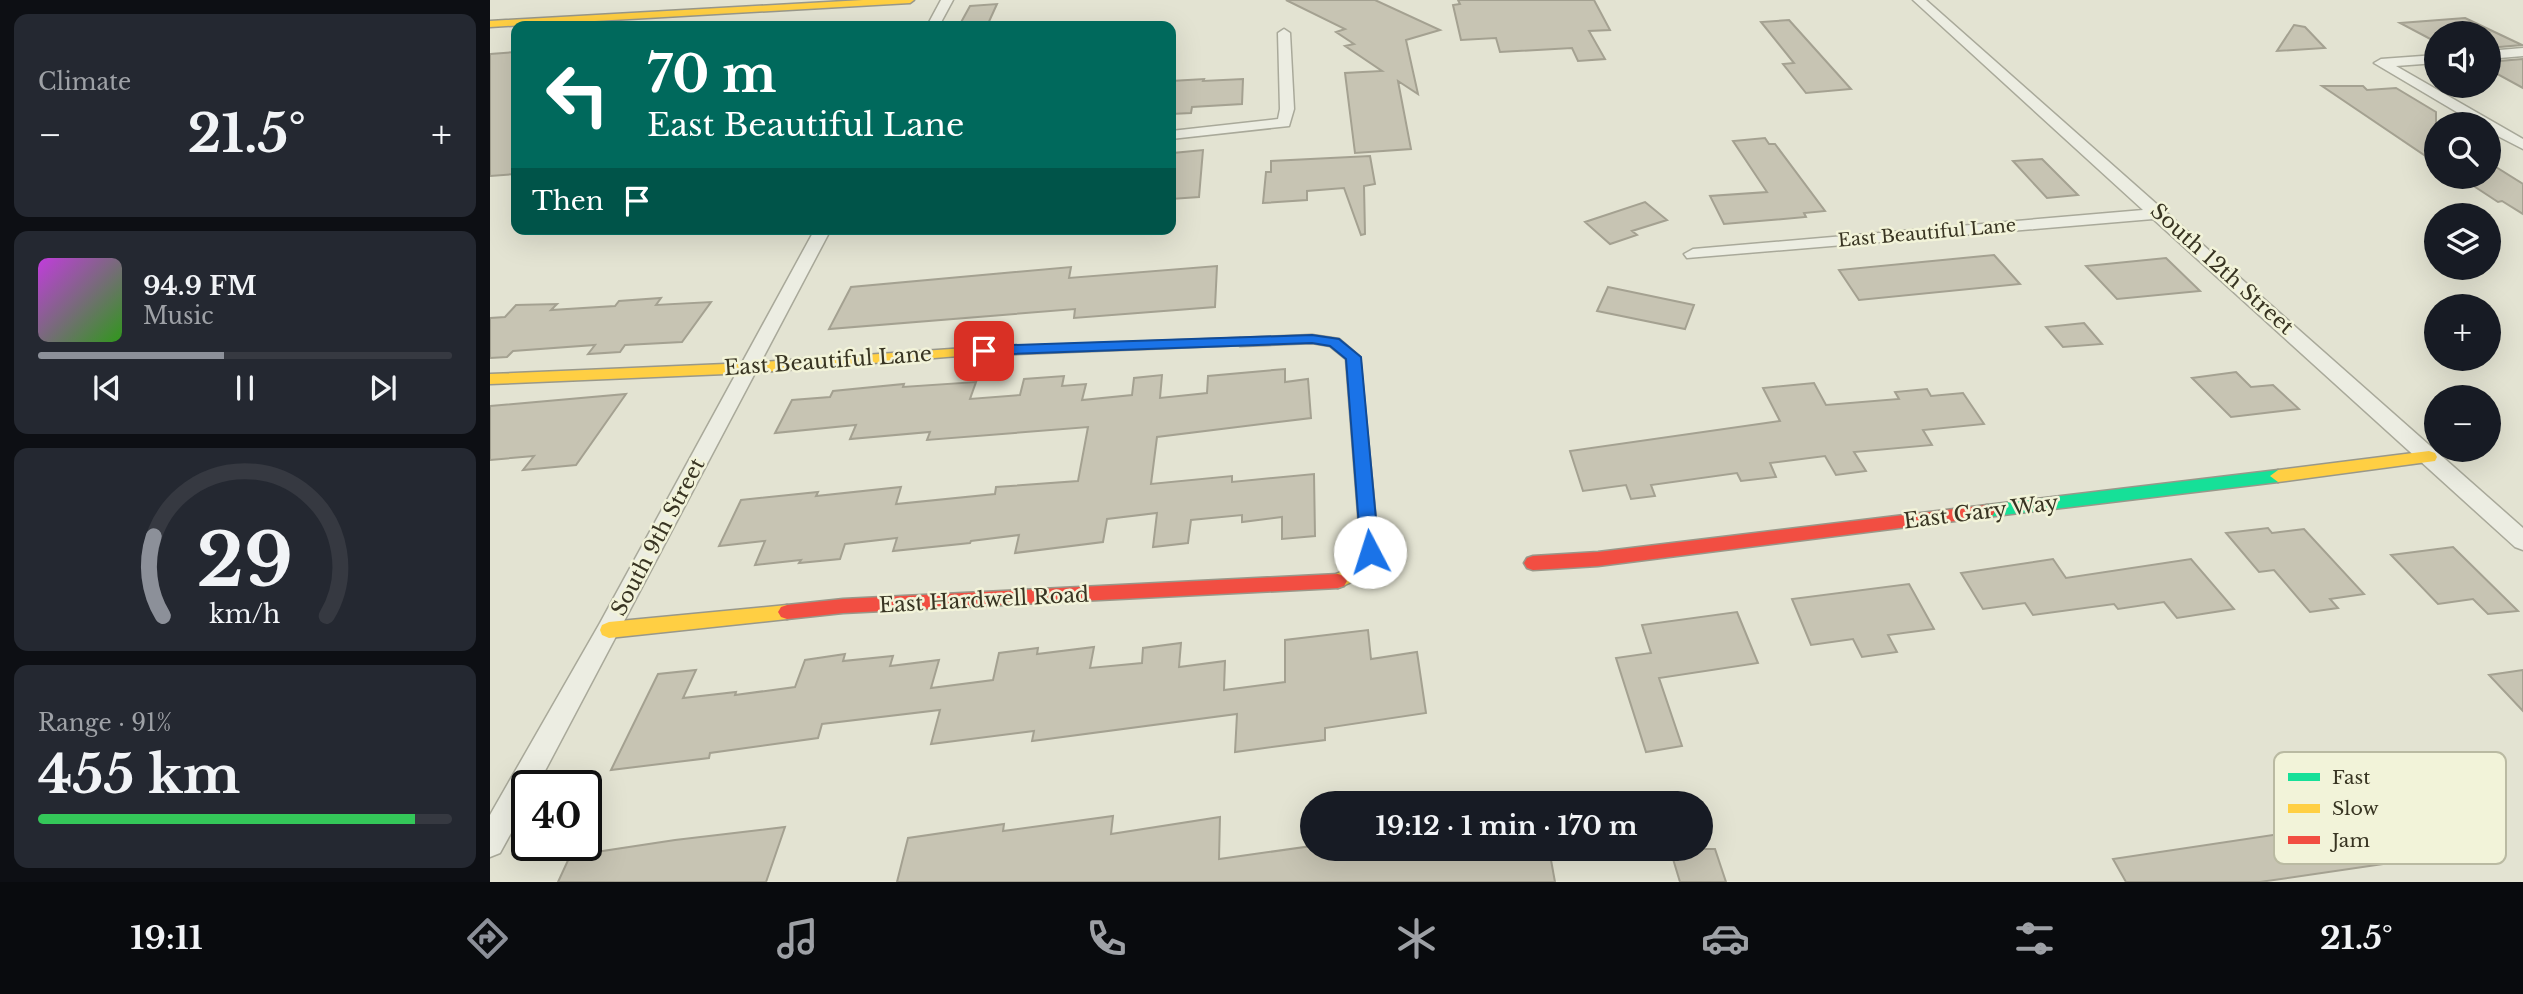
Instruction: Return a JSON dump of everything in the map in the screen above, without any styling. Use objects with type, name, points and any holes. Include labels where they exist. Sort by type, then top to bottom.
[{"type":"street","points":[[522,21],[733,0]]},
{"type":"street","points":[[490,14],[616,12],[910,0]]},
{"type":"street","points":[[936,21],[947,0]]},
{"type":"street","name":"South 12th Street","points":[[1919,0],[2160,213],[2424,452]]},
{"type":"street","points":[[490,24],[511,22]]},
{"type":"street","points":[[1176,134],[1284,123],[1287,109],[1284,33]]},
{"type":"street","points":[[2501,54],[2523,52]]},
{"type":"street","points":[[2424,60],[2381,63],[2424,88]]},
{"type":"street","points":[[2441,98],[2466,112]]},
{"type":"street","points":[[2501,132],[2523,145]]},
{"type":"street","name":"East Beautiful Lane","points":[[1693,254],[2160,213]]},
{"type":"street","name":"South 9th Street","points":[[490,843],[609,629],[820,235]]},
{"type":"street","name":"East Beautiful Lane","points":[[490,379],[749,368],[961,352],[1312,339],[1334,342],[1353,357],[1370,552],[1357,572]]},
{"type":"street","name":"East Gary Way","points":[[1533,563],[1598,559],[2424,458]]},
{"type":"street","name":"South 12th Street","points":[[2435,462],[2523,541]]},
{"type":"street","name":"East Hardwell Road","points":[[609,629],[844,606],[1296,587],[1335,583],[1357,572]]},
{"type":"building","points":[[1286,0],[1375,0],[1440,30],[1406,40],[1418,94],[1398,81],[1411,149],[1355,153],[1345,73],[1382,71],[1345,46],[1354,44],[1336,32],[1345,29]]},
{"type":"building","points":[[1458,0],[1594,0],[1610,30],[1589,31],[1605,59],[1578,61],[1572,48],[1500,52],[1496,38],[1461,40],[1453,5],[1460,4]]},
{"type":"building","points":[[997,4],[989,21],[962,21],[970,6]]},
{"type":"building","points":[[2465,18],[2471,21],[2426,21]]},
{"type":"building","points":[[1789,20],[1851,89],[1806,93],[1783,64],[1794,63],[1761,22]]},
{"type":"building","points":[[2424,21],[2424,36],[2400,23]]},
{"type":"building","points":[[2294,25],[2305,27],[2325,48],[2277,51]]},
{"type":"building","points":[[2501,35],[2522,45],[2501,47]]},
{"type":"building","points":[[511,52],[511,174],[490,176],[490,54]]},
{"type":"building","points":[[2523,59],[2523,88],[2501,76],[2501,61]]},
{"type":"building","points":[[1243,79],[1242,104],[1192,107],[1191,113],[1176,114],[1176,81]]},
{"type":"building","points":[[2322,86],[2363,86],[2367,90],[2396,88],[2436,112],[2424,112],[2424,155]]},
{"type":"building","points":[[1765,138],[1769,144],[1775,144],[1825,211],[1804,213],[1806,217],[1724,224],[1710,196],[1767,192],[1733,141]]},
{"type":"building","points":[[1203,150],[1199,197],[1176,199],[1176,153]]},
{"type":"building","points":[[1370,156],[1375,184],[1364,186],[1365,234],[1361,235],[1344,188],[1307,191],[1307,200],[1263,203],[1266,172],[1271,172],[1271,161]]},
{"type":"building","points":[[2042,159],[2078,195],[2047,198],[2013,161]]},
{"type":"building","points":[[2501,170],[2523,184],[2523,214],[2502,201],[2498,202],[2478,189],[2501,189]]},
{"type":"building","points":[[1645,202],[1667,220],[1632,231],[1637,235],[1610,244],[1585,222]]},
{"type":"building","points":[[1994,255],[2020,284],[1859,300],[1839,270]]},
{"type":"building","points":[[2166,258],[2200,291],[2117,299],[2086,266]]},
{"type":"building","points":[[1217,266],[1215,307],[1074,318],[1075,309],[829,329],[851,287],[1071,267],[1069,278]]},
{"type":"building","points":[[1608,287],[1694,305],[1685,329],[1597,311]]},
{"type":"building","points":[[661,298],[656,305],[711,302],[682,342],[625,345],[620,352],[588,354],[595,345],[513,351],[507,357],[490,358],[490,318],[505,317],[516,305],[557,304],[551,310],[615,306],[619,301]]},
{"type":"building","points":[[2084,323],[2102,344],[2063,347],[2046,327]]},
{"type":"building","points":[[1285,369],[1285,382],[1308,379],[1311,418],[1157,437],[1151,484],[1232,476],[1232,482],[1314,474],[1315,536],[1282,539],[1282,517],[1242,522],[1242,515],[1191,520],[1188,543],[1153,547],[1157,513],[1107,519],[1103,542],[1015,553],[1019,535],[893,551],[897,538],[845,544],[840,559],[755,565],[765,541],[719,546],[741,500],[901,487],[896,504],[995,494],[996,487],[1078,481],[1088,427],[927,440],[930,432],[850,439],[856,425],[775,433],[792,400],[830,397],[833,391],[904,384],[903,387],[976,382],[970,399],[1020,395],[1024,379],[1064,376],[1062,386],[1086,384],[1082,400],[1132,395],[1134,378],[1162,375],[1160,398],[1207,393],[1208,376]]},
{"type":"building","points":[[2236,372],[2251,387],[2273,385],[2299,409],[2231,417],[2192,378]]},
{"type":"building","points":[[1814,383],[1826,405],[1899,399],[1895,392],[1927,389],[1931,396],[1963,393],[1984,424],[1923,430],[1932,445],[1854,452],[1866,471],[1836,475],[1825,456],[1770,463],[1776,477],[1741,481],[1737,473],[1651,485],[1655,496],[1631,499],[1626,485],[1583,491],[1570,451],[1780,421],[1763,388]]},
{"type":"building","points":[[626,394],[576,465],[523,470],[534,456],[490,460],[490,406]]},
{"type":"building","points":[[2268,528],[2272,533],[2304,529],[2364,594],[2330,599],[2338,608],[2310,612],[2274,570],[2259,572],[2226,533]]},
{"type":"building","points":[[2453,547],[2518,611],[2488,614],[2473,599],[2438,604],[2391,555]]},
{"type":"building","points":[[2053,559],[2066,578],[2191,559],[2234,609],[2177,618],[2164,602],[2118,609],[2114,604],[2033,615],[2025,603],[1983,609],[1961,573]]},
{"type":"building","points":[[1909,584],[1934,629],[1888,635],[1897,652],[1862,657],[1853,639],[1811,645],[1792,599]]},
{"type":"building","points":[[1737,612],[1758,663],[1659,678],[1682,746],[1646,752],[1616,658],[1651,653],[1642,625]]},
{"type":"building","points":[[1368,630],[1371,659],[1417,652],[1426,713],[1325,728],[1325,740],[1235,752],[1237,714],[1032,741],[1034,731],[931,744],[940,710],[822,724],[818,738],[710,753],[709,758],[611,770],[658,674],[696,670],[683,698],[736,692],[735,695],[795,687],[805,660],[845,654],[843,661],[893,656],[890,666],[939,660],[931,688],[993,680],[999,653],[1038,648],[1037,654],[1094,647],[1090,668],[1142,663],[1143,648],[1181,643],[1179,667],[1225,661],[1224,690],[1285,682],[1285,640]]},
{"type":"building","points":[[2523,670],[2523,711],[2489,675]]},
{"type":"building","points":[[1113,816],[1111,834],[1220,817],[1219,859],[1300,848],[1300,861],[1551,861],[1555,882],[897,882],[908,838],[1004,824],[1003,831]]},
{"type":"building","points":[[785,827],[766,882],[558,882],[568,861],[602,861],[602,851]]},
{"type":"building","points":[[2274,835],[2274,864],[2383,864],[2260,882],[2126,882],[2113,859]]},
{"type":"building","points":[[1715,849],[1726,882],[1680,882],[1674,861],[1713,861]]},
{"type":"traffic: fast","points":[[1987,511],[2278,476]]},
{"type":"traffic: slow","points":[[542,21],[910,0]]},
{"type":"traffic: slow","points":[[490,24],[511,23]]},
{"type":"traffic: slow","points":[[1240,342],[1312,339],[1334,342],[1353,357],[1370,553],[1357,572],[1338,581]]},
{"type":"traffic: slow","points":[[490,379],[749,368],[966,352]]},
{"type":"traffic: slow","points":[[2278,476],[2424,458]]},
{"type":"traffic: slow","points":[[609,630],[787,612]]},
{"type":"traffic: jam","points":[[966,352],[1240,342]]},
{"type":"traffic: jam","points":[[1533,563],[1598,559],[1987,511]]},
{"type":"traffic: jam","points":[[787,612],[843,606],[1338,581]]},
{"type":"route","points":[[984,351],[1312,339],[1334,342],[1353,357],[1370,552]]}]
